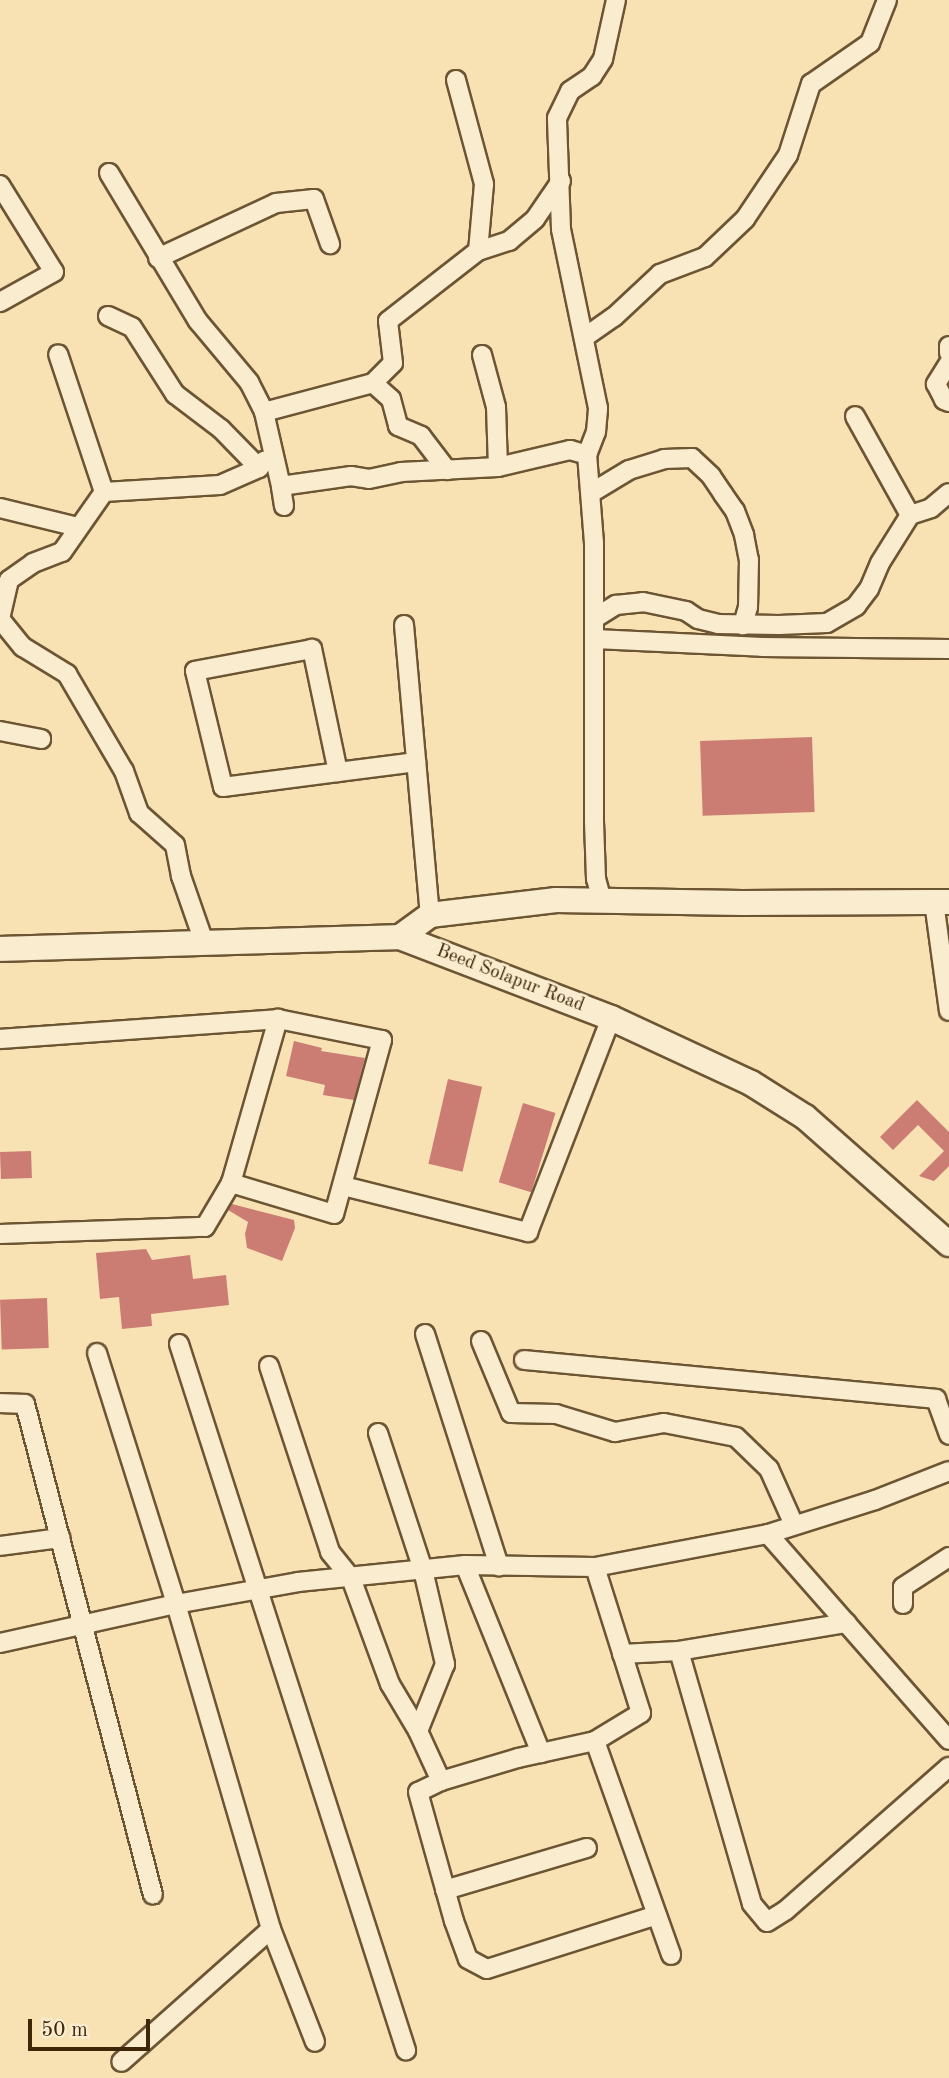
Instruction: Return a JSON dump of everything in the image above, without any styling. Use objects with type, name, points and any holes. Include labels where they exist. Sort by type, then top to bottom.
[{"type":"main road","points":[[400,937],[429,915],[556,900],[941,902]]},
{"type":"main road","name":"Beed Solapur Road","points":[[0,948],[400,937],[611,1018],[751,1083],[805,1117],[949,1244]]},
{"type":"street","points":[[601,901],[596,879],[594,821],[595,618],[591,493],[587,455],[596,432],[598,408],[561,229],[557,118],[570,91],[592,76],[603,59],[616,0]]},
{"type":"street","points":[[585,337],[614,317],[660,274],[705,257],[745,219],[788,155],[811,84],[870,43],[887,0]]},
{"type":"street","points":[[456,80],[484,184],[478,251]]},
{"type":"street","points":[[109,173],[198,321],[249,382],[264,412],[274,446],[284,506]]},
{"type":"street","points":[[264,412],[373,383],[393,363],[388,321],[478,251],[509,241],[535,219],[561,181]]},
{"type":"street","points":[[0,185],[54,272],[0,302]]},
{"type":"street","points":[[158,258],[276,203],[314,199],[330,244]]},
{"type":"street","points":[[108,316],[132,327],[175,394],[220,429],[259,468]]},
{"type":"street","points":[[949,346],[949,353]]},
{"type":"street","points":[[58,354],[104,492]]},
{"type":"street","points":[[482,355],[496,407],[498,467]]},
{"type":"street","points":[[949,363],[936,384],[944,400],[949,402]]},
{"type":"street","points":[[373,383],[391,399],[398,426],[421,436],[447,470]]},
{"type":"street","points":[[855,416],[910,515]]},
{"type":"street","points":[[204,942],[181,876],[175,845],[139,813],[124,771],[66,674],[23,647],[0,619],[9,580],[33,563],[62,552],[104,492],[219,485],[259,468],[274,446]]},
{"type":"street","points":[[281,486],[351,476],[369,479],[401,472],[498,467],[570,450],[587,455]]},
{"type":"street","points":[[591,493],[629,470],[664,459],[692,458],[717,485],[735,511],[744,535],[749,560],[748,607],[743,625]]},
{"type":"street","points":[[595,618],[616,605],[643,602],[686,611],[698,619],[718,624],[827,623],[845,614],[869,589],[880,563],[910,515],[931,508],[949,493]]},
{"type":"street","points":[[0,508],[78,527]]},
{"type":"street","points":[[404,625],[429,915]]},
{"type":"street","points":[[595,639],[762,647],[949,649]]},
{"type":"street","points":[[338,772],[312,649],[195,671],[223,787],[416,762]]},
{"type":"street","points":[[0,731],[41,739]]},
{"type":"street","points":[[941,902],[949,1011]]},
{"type":"street","points":[[343,1186],[528,1232],[611,1018]]},
{"type":"street","points":[[0,1234],[205,1227],[231,1183],[278,1019]]},
{"type":"street","points":[[0,1040],[278,1019],[382,1040],[334,1214],[231,1183]]},
{"type":"street","points":[[425,1334],[499,1566]]},
{"type":"street","points":[[481,1341],[512,1413],[556,1415],[615,1432],[664,1423],[736,1437],[769,1469],[794,1525]]},
{"type":"street","points":[[178,1344],[406,2050]]},
{"type":"street","points":[[97,1353],[176,1604],[271,1929],[315,2042]]},
{"type":"street","points":[[524,1360],[936,1399],[949,1435]]},
{"type":"street","points":[[269,1366],[330,1552],[351,1578],[390,1684],[418,1731],[441,1780]]},
{"type":"street","points":[[0,1403],[25,1404],[153,1895]]},
{"type":"street","points":[[378,1433],[423,1570],[445,1664],[418,1731]]},
{"type":"street","points":[[0,1643],[257,1589],[465,1565],[595,1567],[768,1534],[875,1500],[949,1471]]},
{"type":"street","points":[[768,1534],[949,1740]]},
{"type":"street","points":[[0,1546],[60,1538]]},
{"type":"street","points":[[903,1604],[903,1587],[949,1557]]},
{"type":"street","points":[[465,1565],[541,1753]]},
{"type":"street","points":[[595,1567],[641,1713],[594,1741],[441,1780],[418,1792],[445,1890],[468,1959],[487,1969],[657,1915]]},
{"type":"street","points":[[622,1654],[679,1651],[847,1623]]},
{"type":"street","points":[[679,1651],[752,1904],[767,1922],[786,1910],[949,1767]]},
{"type":"street","points":[[594,1741],[671,1955]]},
{"type":"street","points":[[445,1890],[587,1848]]},
{"type":"street","points":[[121,2062],[271,1929]]},
{"type":"building","points":[[812,737],[815,812],[703,816],[700,741]]},
{"type":"building","points":[[294,1041],[322,1048],[321,1051],[365,1058],[354,1100],[323,1095],[325,1085],[286,1076]]},
{"type":"building","points":[[448,1079],[482,1087],[463,1172],[428,1164]]},
{"type":"building","points":[[917,1100],[949,1132],[949,1166],[934,1181],[919,1176],[944,1151],[918,1125],[893,1150],[880,1137]]},
{"type":"building","points":[[523,1103],[556,1113],[531,1192],[499,1182]]},
{"type":"building","points":[[31,1151],[32,1178],[1,1179],[0,1152]]},
{"type":"building","points":[[232,1204],[294,1220],[295,1228],[282,1261],[247,1248],[245,1234],[248,1222],[228,1210]]},
{"type":"building","points":[[146,1249],[152,1260],[190,1255],[193,1279],[226,1275],[229,1305],[151,1314],[152,1326],[122,1329],[119,1297],[100,1299],[96,1253]]},
{"type":"building","points":[[47,1298],[49,1348],[2,1350],[0,1300]]}]
